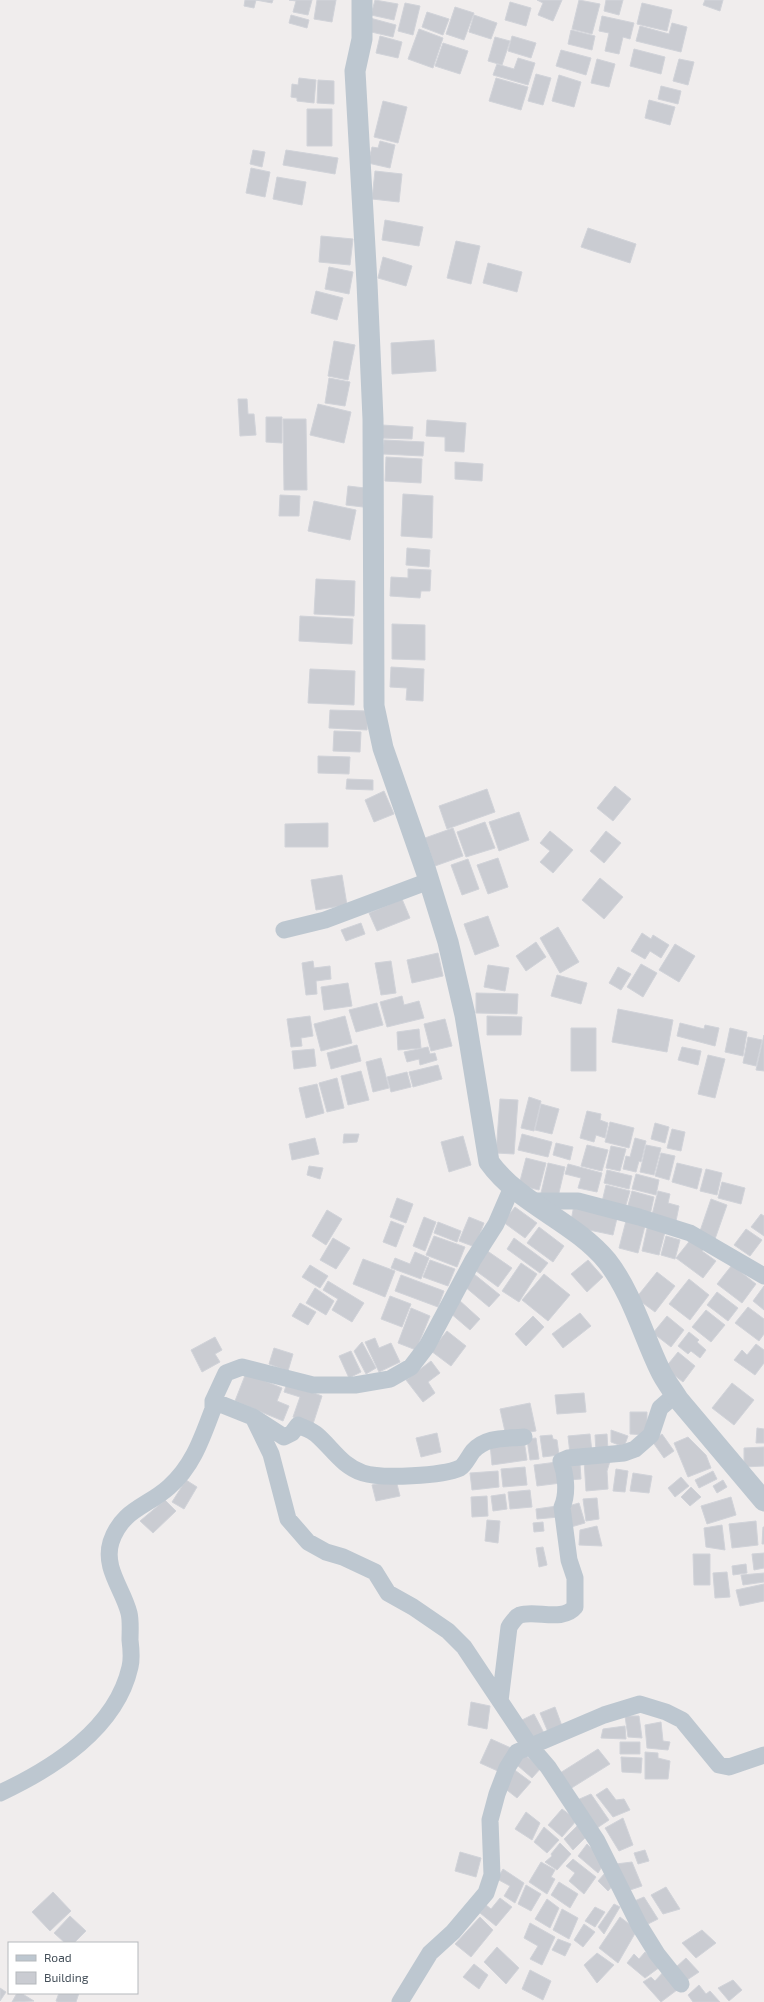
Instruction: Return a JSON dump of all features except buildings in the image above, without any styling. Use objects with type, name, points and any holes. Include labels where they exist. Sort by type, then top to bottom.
[{"type":"street","points":[[362,0],[362,39],[355,70],[373,419],[374,706],[382,748],[429,881],[448,942],[465,1015],[487,1158],[495,1171],[512,1187],[584,1239],[608,1262],[634,1310],[661,1372],[676,1395],[764,1501]]},
{"type":"street","points":[[284,930],[331,918],[429,881]]},
{"type":"street","points":[[0,1793],[53,1764],[74,1748],[107,1715],[121,1693],[131,1666],[130,1615],[126,1601],[115,1581],[108,1556],[111,1541],[128,1514],[169,1488],[190,1464],[213,1410],[213,1400],[226,1373],[242,1367],[313,1385],[355,1385],[390,1379],[411,1367],[428,1346],[473,1260],[496,1224],[512,1187]]},
{"type":"street","points":[[532,1201],[578,1201],[690,1233],[764,1276]]},
{"type":"street","points":[[500,1701],[509,1627],[512,1622],[520,1615],[569,1613],[575,1607],[575,1578],[569,1560],[562,1507],[565,1500],[565,1490],[561,1461],[568,1458],[624,1453],[635,1449],[650,1435],[660,1408],[676,1395]]},
{"type":"street","points":[[213,1400],[253,1417],[284,1437],[292,1432],[298,1425],[316,1433],[334,1454],[347,1465],[363,1473],[380,1476],[449,1471],[462,1467],[481,1443],[493,1439],[524,1437]]},
{"type":"street","points":[[253,1417],[271,1454],[288,1519],[308,1542],[326,1552],[343,1556],[375,1572],[388,1593],[413,1607],[448,1631],[464,1647],[530,1746],[548,1767],[597,1841],[639,1925],[657,1954],[681,1984]]},
{"type":"street","points":[[400,2002],[430,1953],[453,1932],[486,1893],[492,1874],[490,1820],[497,1794],[507,1768],[517,1752],[604,1715],[640,1704],[666,1712],[682,1720],[718,1766],[723,1768],[764,1755]]}]
